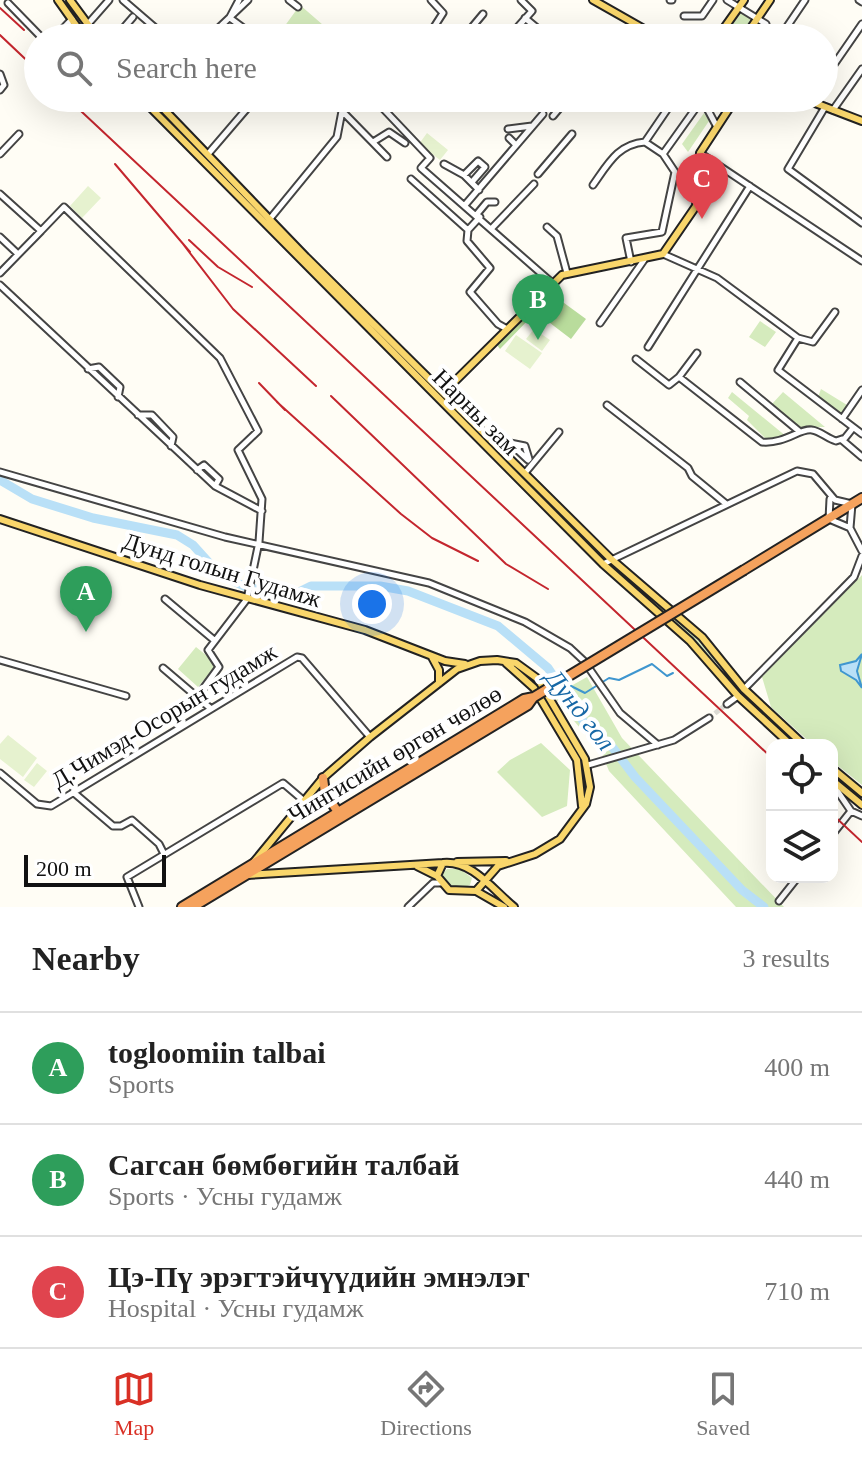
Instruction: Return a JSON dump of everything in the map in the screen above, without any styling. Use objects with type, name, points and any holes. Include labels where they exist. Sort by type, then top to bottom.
[{"type":"highway","points":[[534,697],[862,498]]},
{"type":"highway","name":"Чингисийн өргөн чөлөө","points":[[182,907],[524,699],[534,697]]},
{"type":"highway","name":"Чингисийн өргөн чөлөө","points":[[193,907],[528,705],[534,697]]},
{"type":"highway","points":[[323,778],[325,793],[338,812]]},
{"type":"highway","points":[[313,788],[325,793]]},
{"type":"main road","points":[[58,0],[75,24]]},
{"type":"main road","points":[[70,0],[88,24]]},
{"type":"main road","points":[[593,0],[635,24]]},
{"type":"main road","points":[[727,24],[744,0]]},
{"type":"main road","points":[[754,24],[770,0]]},
{"type":"main road","name":"Нарны зам","points":[[154,112],[298,260],[525,473],[610,558],[685,621],[744,689],[797,739]]},
{"type":"main road","points":[[441,396],[551,282],[567,273],[663,254],[696,206],[700,153],[727,112]]},
{"type":"main road","points":[[838,112],[862,121]]},
{"type":"main road","name":"Нарны зам","points":[[168,113],[603,564],[690,641],[738,696],[785,739]]},
{"type":"main road","points":[[298,260],[316,272],[315,266]]},
{"type":"main road","name":"Дунд голын Гудамж","points":[[0,519],[247,599],[365,630],[432,657],[468,664],[489,660],[505,662]]},
{"type":"main road","points":[[432,657],[439,670],[438,685]]},
{"type":"main road","points":[[476,891],[496,867],[553,844],[572,826],[587,800],[590,787],[588,765],[538,679],[516,663],[505,662]]},
{"type":"main road","points":[[505,662],[534,688],[577,760],[582,806]]},
{"type":"main road","points":[[251,864],[323,778],[370,737],[468,664]]},
{"type":"main road","points":[[838,773],[862,793]]},
{"type":"main road","points":[[838,786],[862,805]]},
{"type":"main road","points":[[278,856],[277,869],[285,873]]},
{"type":"main road","points":[[246,875],[510,861]]},
{"type":"main road","points":[[455,862],[470,868],[514,907]]},
{"type":"main road","points":[[438,880],[443,863]]},
{"type":"main road","points":[[417,866],[455,892],[476,891],[504,907]]},
{"type":"street","points":[[88,24],[109,0]]},
{"type":"street","points":[[123,0],[151,24]]},
{"type":"street","points":[[230,18],[239,0]]},
{"type":"street","points":[[223,24],[248,0]]},
{"type":"street","points":[[289,0],[298,7]]},
{"type":"street","points":[[431,0],[443,13],[436,24]]},
{"type":"street","points":[[520,24],[531,9],[521,0]]},
{"type":"street","points":[[684,16],[702,16],[713,0]]},
{"type":"street","points":[[727,0],[766,24]]},
{"type":"street","points":[[788,24],[805,0]]},
{"type":"street","points":[[8,3],[28,24]]},
{"type":"street","points":[[475,24],[483,14]]},
{"type":"street","points":[[127,24],[133,17]]},
{"type":"street","points":[[230,18],[238,24]]},
{"type":"street","points":[[525,18],[532,24]]},
{"type":"street","points":[[67,24],[72,19]]},
{"type":"street","points":[[838,59],[862,24]]},
{"type":"street","points":[[838,103],[862,69]]},
{"type":"street","points":[[0,74],[4,85],[0,90]]},
{"type":"street","points":[[208,154],[244,112]]},
{"type":"street","points":[[269,220],[337,137],[342,112]]},
{"type":"street","points":[[343,112],[387,157]]},
{"type":"street","points":[[387,112],[430,158],[421,168],[551,282]]},
{"type":"street","points":[[553,116],[556,112]]},
{"type":"street","points":[[645,142],[665,112]]},
{"type":"street","points":[[663,154],[692,112]]},
{"type":"street","points":[[709,112],[717,127]]},
{"type":"street","points":[[822,112],[788,169],[862,223]]},
{"type":"street","points":[[465,205],[543,114]]},
{"type":"street","points":[[508,129],[533,126]]},
{"type":"street","points":[[373,142],[389,132],[405,143]]},
{"type":"street","points":[[0,154],[19,134]]},
{"type":"street","points":[[538,174],[572,134]]},
{"type":"street","points":[[509,138],[516,145]]},
{"type":"street","points":[[593,185],[628,143],[645,142],[663,154],[675,172],[662,232],[626,238],[631,262]]},
{"type":"street","points":[[700,153],[862,260]]},
{"type":"street","points":[[464,175],[478,161],[485,167],[472,182]]},
{"type":"street","points":[[444,164],[472,182],[487,202]]},
{"type":"street","points":[[411,179],[468,230]]},
{"type":"street","points":[[492,228],[534,184]]},
{"type":"street","points":[[648,347],[696,276],[694,269],[750,186]]},
{"type":"street","points":[[0,194],[41,231]]},
{"type":"street","points":[[487,202],[495,202]]},
{"type":"street","points":[[487,202],[468,230],[467,241],[490,268],[470,290],[471,295],[507,329]]},
{"type":"street","points":[[0,273],[64,207],[220,358],[258,431],[238,450],[258,490],[262,511],[247,599],[208,651],[219,667],[197,697]]},
{"type":"street","points":[[547,227],[557,236],[567,273]]},
{"type":"street","points":[[0,237],[18,254]]},
{"type":"street","points":[[663,254],[717,278],[798,338],[813,342],[835,312]]},
{"type":"street","points":[[600,323],[644,260]]},
{"type":"street","points":[[0,285],[215,486],[262,511]]},
{"type":"street","points":[[798,338],[778,370],[862,434]]},
{"type":"street","points":[[636,359],[669,385],[697,353]]},
{"type":"street","points":[[679,377],[762,442],[791,439],[800,432],[813,429],[828,439],[842,440],[862,457]]},
{"type":"street","points":[[740,382],[800,432]]},
{"type":"street","points":[[842,419],[862,390]]},
{"type":"street","points":[[607,405],[688,468],[725,503]]},
{"type":"street","points":[[137,415],[152,415],[173,437],[171,447]]},
{"type":"street","points":[[842,440],[853,428]]},
{"type":"street","points":[[525,473],[559,432]]},
{"type":"street","points":[[499,433],[510,443],[525,446],[528,460]]},
{"type":"street","points":[[603,564],[797,471],[813,474],[835,500],[852,504],[850,528],[862,553],[854,577],[744,689]]},
{"type":"street","points":[[0,472],[258,545],[429,583],[556,638],[584,661],[601,690],[620,713],[658,745]]},
{"type":"street","points":[[829,494],[832,505],[829,519],[850,528]]},
{"type":"street","points":[[165,599],[214,640]]},
{"type":"street","name":"Д.Чимэд-Осорын гудамж","points":[[0,773],[42,806],[51,806],[297,657],[302,658],[370,737]]},
{"type":"street","points":[[0,660],[126,696]]},
{"type":"street","points":[[163,668],[210,708]]},
{"type":"street","points":[[727,704],[738,696]]},
{"type":"street","points":[[588,765],[658,745],[693,730],[709,718]]},
{"type":"street","points":[[139,907],[127,877],[283,783],[303,800]]},
{"type":"street","points":[[838,790],[851,811],[862,816]]},
{"type":"street","points":[[73,792],[113,826],[121,826],[132,820],[159,844],[164,854]]},
{"type":"street","points":[[838,827],[851,811]]},
{"type":"street","points":[[408,907],[438,880]]},
{"type":"street","points":[[779,901],[793,883]]},
{"type":"green space","points":[[300,5],[322,24],[286,24]]},
{"type":"green space","points":[[741,13],[750,17],[752,24],[733,24]]},
{"type":"green space","points":[[704,113],[709,121],[688,152],[682,144]]},
{"type":"green space","points":[[427,133],[448,150],[440,160],[419,144]]},
{"type":"green space","points":[[88,186],[101,198],[82,218],[70,206]]},
{"type":"green space","points":[[549,292],[586,319],[571,339],[533,310],[534,314],[500,349],[497,345]]},
{"type":"green space","points":[[760,321],[776,332],[765,347],[749,337]]},
{"type":"green space","points":[[534,329],[550,340],[542,351],[526,339]]},
{"type":"green space","points":[[516,335],[542,353],[530,369],[505,351]]},
{"type":"green space","points":[[821,389],[847,405],[841,414],[818,397]]},
{"type":"green space","points":[[732,392],[787,437],[766,439],[747,420],[749,416],[728,398]]},
{"type":"green space","points":[[783,392],[825,427],[799,427],[772,404]]},
{"type":"green space","points":[[448,404],[451,404],[576,530],[564,520]]},
{"type":"green space","points":[[616,570],[680,620],[735,683],[693,638]]},
{"type":"green space","points":[[862,575],[862,785],[838,766],[838,739],[806,739],[771,707],[762,677]]},
{"type":"green space","points":[[196,647],[217,664],[198,687],[178,669]]},
{"type":"green space","points":[[587,677],[622,738],[784,907],[736,907],[609,771],[602,754],[553,696]]},
{"type":"green space","points":[[8,735],[37,758],[23,777],[0,759],[0,744]]},
{"type":"green space","points":[[541,743],[570,770],[567,806],[542,817],[497,772],[510,760]]},
{"type":"green space","points":[[37,763],[47,771],[34,787],[24,780]]},
{"type":"green space","points":[[447,869],[460,869],[472,878],[470,885],[450,885],[441,875]]},
{"type":"water","points":[[862,654],[857,671],[862,688],[856,680],[841,671],[840,665],[856,661]]},
{"type":"waterway","name":"Дунд гол","points":[[0,480],[32,499],[93,518],[177,535],[193,545],[220,575],[246,587],[291,596],[311,586],[380,586],[408,591],[498,626],[548,668],[587,727],[613,748],[635,777],[742,890],[764,907]]},
{"type":"waterway","points":[[563,682],[585,693],[609,678],[619,680],[652,664],[667,676],[673,673]]},
{"type":"tunnel","points":[[709,718],[727,704]]},
{"type":"railway","points":[[0,8],[24,30]]},
{"type":"railway","points":[[0,35],[24,58]]},
{"type":"railway","points":[[82,112],[766,752]]},
{"type":"railway","points":[[115,164],[190,252]]},
{"type":"railway","points":[[189,240],[218,267],[252,287]]},
{"type":"railway","points":[[183,244],[233,309],[316,386]]},
{"type":"railway","points":[[259,383],[285,410]]},
{"type":"railway","points":[[331,396],[506,564],[548,589]]},
{"type":"railway","points":[[277,402],[401,514],[432,538],[478,561]]},
{"type":"railway","points":[[838,820],[862,842]]},
{"type":"place","name":"Цэ-Пү эрэгтэйчүүдийн эмнэлэг","points":[[702,219]]},
{"type":"place","name":"Сагсан бөмбөгийн талбай","points":[[538,340]]},
{"type":"place","name":"togloomiin talbai","points":[[86,632]]}]
